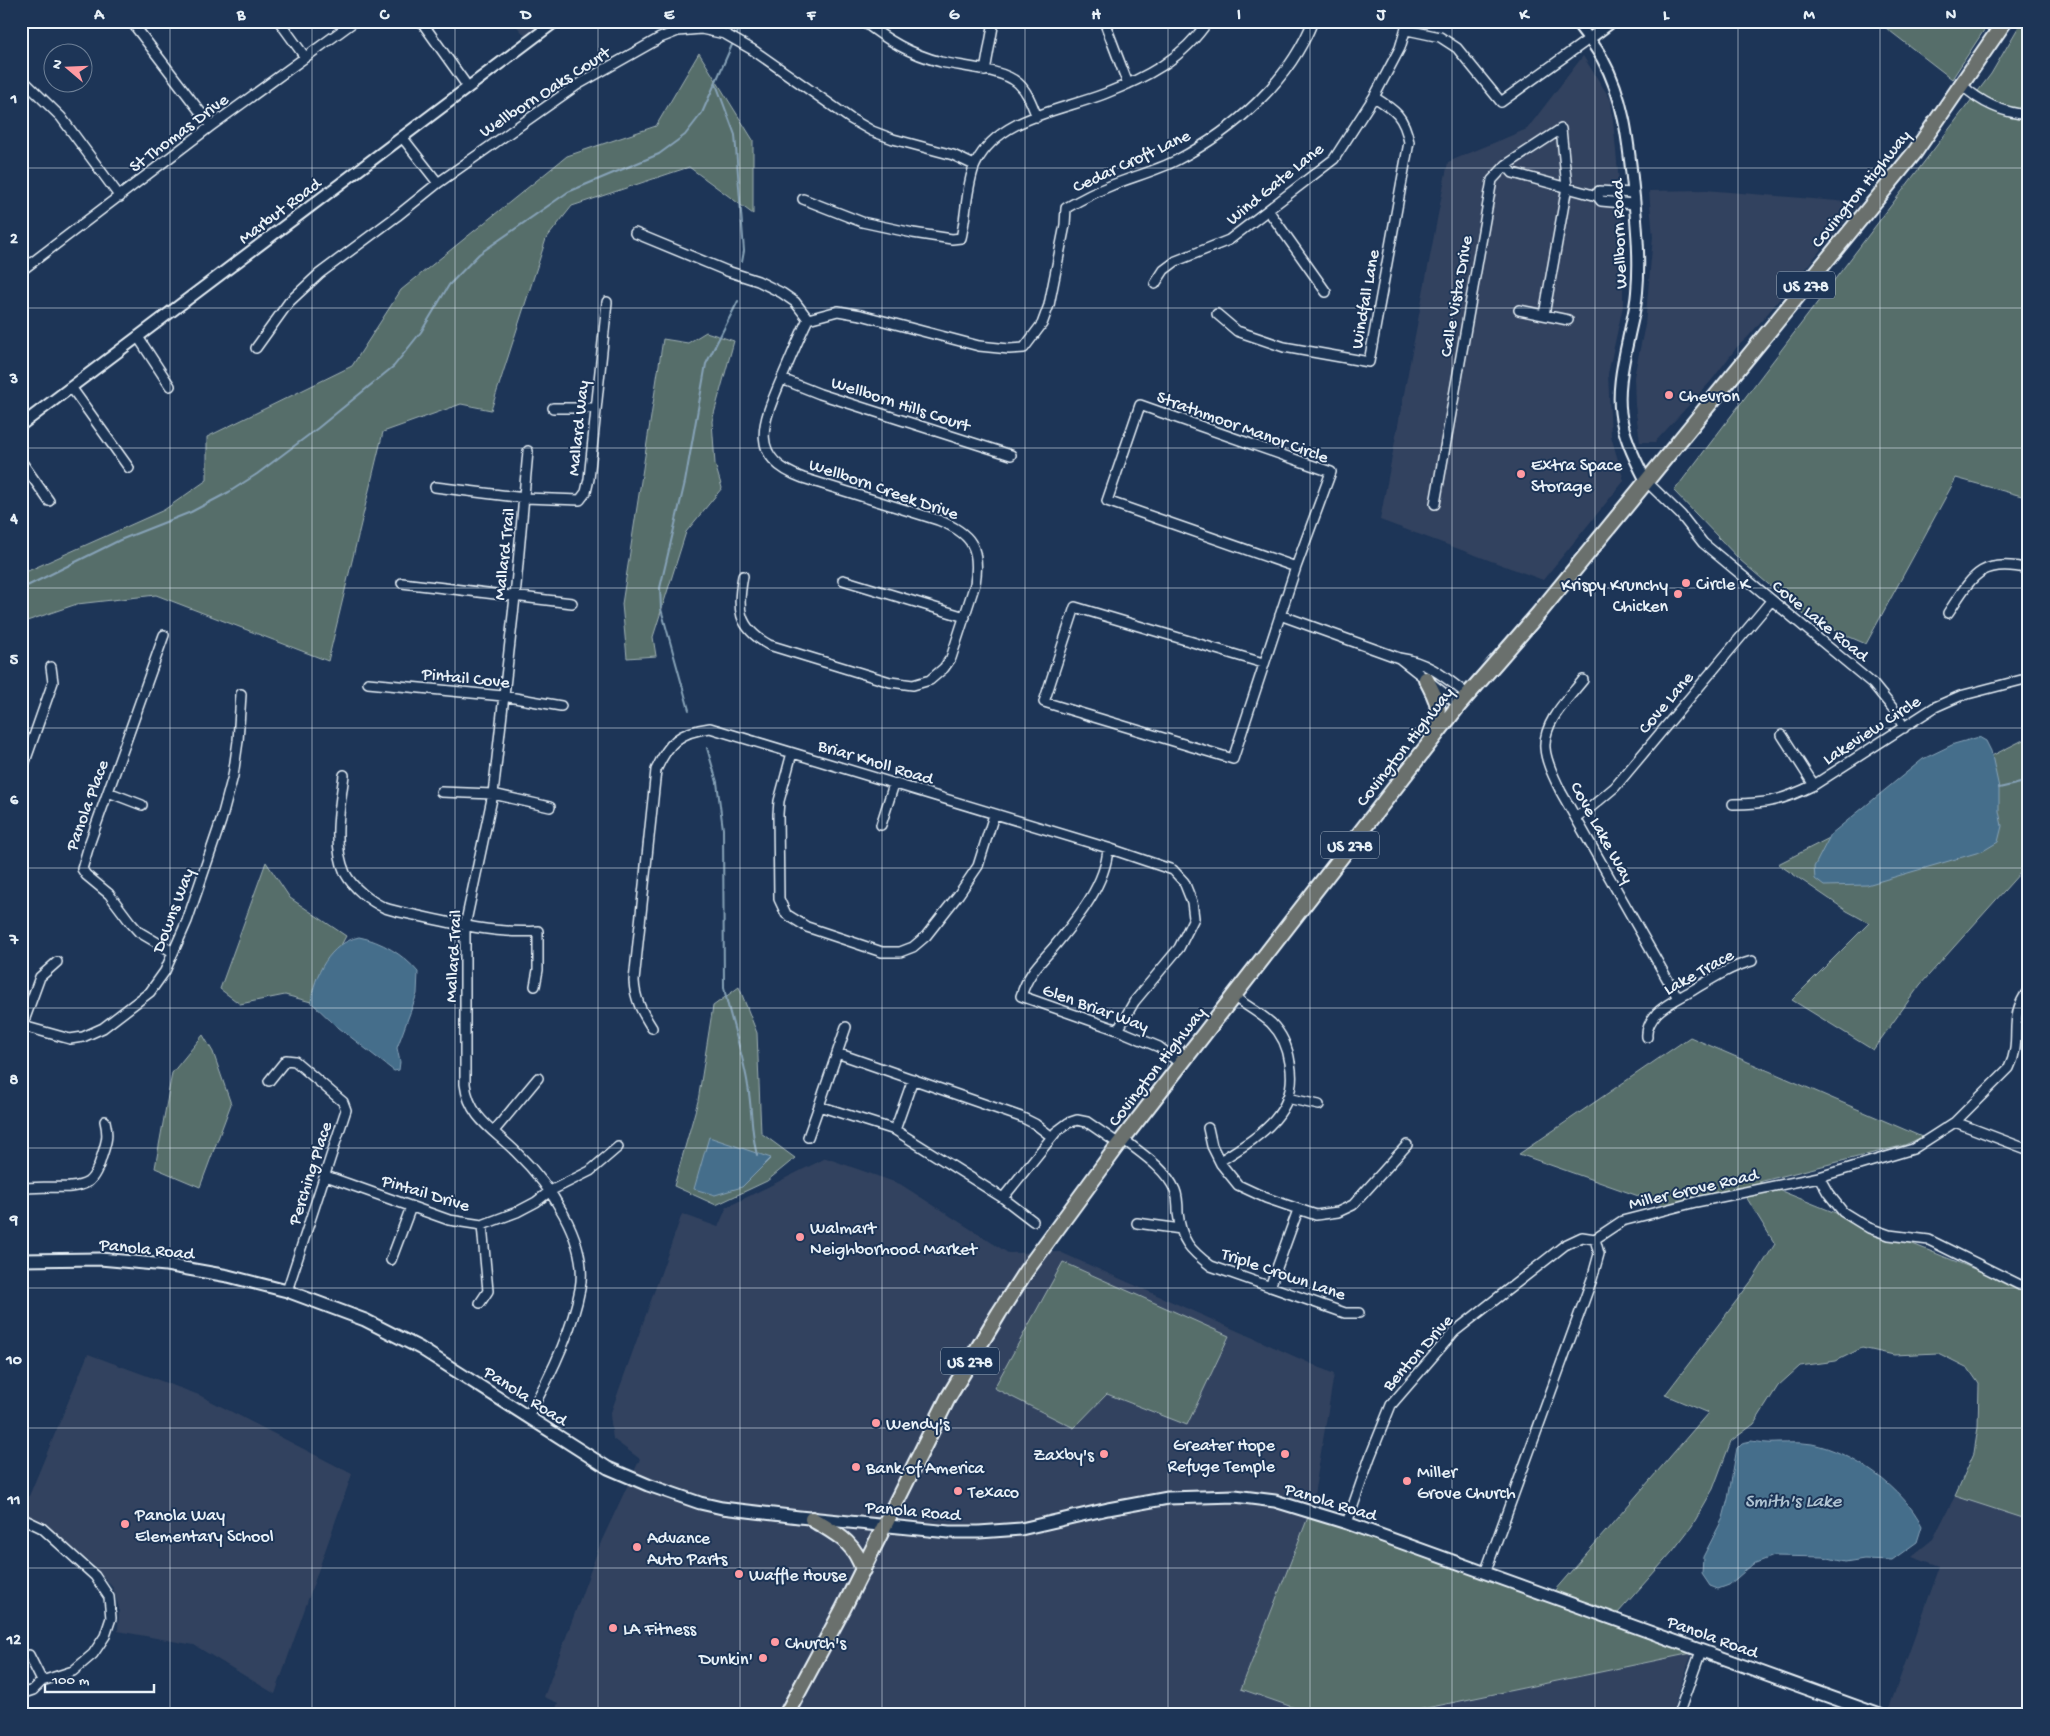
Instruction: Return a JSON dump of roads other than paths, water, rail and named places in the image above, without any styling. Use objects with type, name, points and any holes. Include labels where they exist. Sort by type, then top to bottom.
[{"type":"main road","name":"Covington Highway","points":[[786,1715],[863,1570],[942,1409],[1026,1271],[1121,1141],[1430,741],[1539,613],[1915,152],[2005,21]]},
{"type":"main road","points":[[1426,679],[1439,707],[1430,741]]},
{"type":"main road","name":"Panola Road","points":[[21,1260],[100,1259],[166,1265],[228,1276],[287,1291],[389,1331],[420,1348],[608,1468],[648,1485],[700,1503],[722,1508],[812,1519],[950,1532],[1021,1529],[1108,1509],[1168,1498],[1235,1496],[1275,1501],[1347,1523],[1880,1715]]},
{"type":"main road","points":[[812,1519],[848,1543],[858,1555],[863,1570]]},
{"type":"street","points":[[131,21],[211,126]]},
{"type":"street","points":[[278,21],[305,57]]},
{"type":"street","name":"St Thomas Drive","points":[[22,269],[211,126],[355,21]]},
{"type":"street","points":[[421,21],[468,87]]},
{"type":"street","name":"Marbut Road","points":[[21,425],[556,21]]},
{"type":"street","points":[[862,21],[882,37],[914,53],[940,62],[1005,74],[1019,84],[1027,94],[1036,117]]},
{"type":"street","points":[[985,71],[994,21]]},
{"type":"street","points":[[1104,21],[1128,84]]},
{"type":"street","points":[[803,199],[862,222],[913,233],[952,239],[961,238],[974,165],[984,149],[995,137],[1036,117],[1103,95],[1165,65],[1186,48],[1208,21]]},
{"type":"street","name":"Cedar Croft Lane","points":[[808,319],[838,311],[861,315],[979,346],[1009,349],[1024,348],[1042,324],[1049,305],[1065,225],[1066,208],[1110,186],[1177,160],[1236,122],[1261,99],[1286,69],[1301,46],[1313,21]]},
{"type":"street","name":"Wellborn Road","points":[[1576,21],[1602,58],[1622,109],[1630,151],[1638,259],[1637,293],[1621,371],[1619,405],[1624,435],[1646,481]]},
{"type":"street","points":[[1407,26],[1440,37],[1457,48],[1501,102],[1613,21]]},
{"type":"street","name":"Wind Gate Lane","points":[[1155,284],[1164,270],[1176,261],[1229,240],[1334,159],[1374,97],[1400,48],[1407,26]]},
{"type":"street","name":"Wellborn Oaks Court","points":[[256,348],[289,302],[319,274],[438,183],[578,85],[660,38],[678,31],[701,29],[725,34],[754,50],[851,119],[872,131],[893,139],[953,155],[974,165]]},
{"type":"street","points":[[21,78],[62,117],[120,196]]},
{"type":"street","points":[[1962,85],[1977,99],[2002,110],[2029,115]]},
{"type":"street","name":"Windfall Lane","points":[[1217,314],[1237,331],[1284,347],[1369,362],[1409,142],[1406,127],[1401,117],[1374,97]]},
{"type":"street","name":"Calle Vista Drive","points":[[1435,504],[1492,180],[1506,165],[1561,129],[1567,187]]},
{"type":"street","points":[[402,136],[438,183]]},
{"type":"street","points":[[1506,165],[1513,173],[1597,196],[1601,201],[1634,204]]},
{"type":"street","points":[[1544,315],[1567,187]]},
{"type":"street","points":[[1597,196],[1600,192],[1633,193]]},
{"type":"street","points":[[1268,210],[1326,292]]},
{"type":"street","points":[[635,233],[727,272],[758,281],[795,302],[808,319]]},
{"type":"street","name":"Mallard Way","points":[[435,487],[525,498],[580,500],[586,492],[589,480],[606,302]]},
{"type":"street","points":[[1519,310],[1568,320]]},
{"type":"street","name":"Wellborn Creek Drive","points":[[743,576],[739,600],[742,615],[746,625],[759,639],[769,645],[890,682],[913,685],[930,680],[944,668],[951,658],[975,584],[977,559],[970,541],[958,528],[796,475],[788,472],[776,463],[764,435],[767,412],[808,319]]},
{"type":"street","points":[[138,337],[170,386]]},
{"type":"street","name":"Wellborn Hills Court","points":[[782,379],[820,394],[1011,455]]},
{"type":"street","points":[[71,387],[128,468]]},
{"type":"street","name":"Strathmoor Manor Circle","points":[[1263,663],[1075,607],[1044,702],[1233,759],[1263,663],[1331,472],[1140,405],[1107,501],[1296,567]]},
{"type":"street","points":[[553,408],[596,408]]},
{"type":"street","name":"Mallard Trail","points":[[528,451],[515,597],[493,794],[465,926],[466,1098],[478,1118],[494,1131],[538,1175],[550,1192],[574,1238],[580,1267],[580,1289],[569,1327],[549,1380],[528,1416]]},
{"type":"street","points":[[21,461],[49,501]]},
{"type":"street","name":"Cove Lake Road","points":[[1646,481],[1681,515],[1703,543],[1873,684],[1895,712],[1904,728]]},
{"type":"street","points":[[1948,613],[1969,582],[1980,571],[1996,565],[2014,565],[2029,569]]},
{"type":"street","points":[[842,580],[965,617]]},
{"type":"street","points":[[402,583],[572,603]]},
{"type":"street","name":"Cove Lane","points":[[1576,817],[1615,787],[1771,600]]},
{"type":"street","points":[[1280,615],[1399,658],[1416,660],[1435,670],[1464,700]]},
{"type":"street","name":"Panola Place","points":[[164,635],[82,868],[86,875],[109,894],[139,932],[173,952]]},
{"type":"street","points":[[1399,658],[1426,679],[1464,700]]},
{"type":"street","points":[[21,773],[53,682],[51,666]]},
{"type":"street","name":"Lakeview Circle","points":[[1732,804],[1761,804],[1777,801],[1814,785],[1935,707],[1960,696],[2029,678]]},
{"type":"street","name":"Cove Lake Way","points":[[1583,680],[1548,727],[1545,747],[1551,769],[1561,792],[1678,998]]},
{"type":"street","name":"Pintail Cove","points":[[368,682],[503,696],[561,706]]},
{"type":"street","name":"Downs Way","points":[[22,1028],[70,1039],[83,1037],[103,1028],[150,992],[165,971],[188,920],[228,794],[238,741],[241,694]]},
{"type":"street","name":"Briar Knoll Road","points":[[652,1028],[639,1008],[634,981],[656,770],[664,752],[676,739],[692,730],[710,728],[1108,848],[1173,870],[1184,882],[1192,902],[1194,918],[1179,948],[1134,1002],[1118,1030]]},
{"type":"street","points":[[1782,735],[1814,785]]},
{"type":"street","points":[[792,753],[779,801],[779,899],[786,914],[807,927],[882,952],[900,952],[913,948],[926,936],[978,866],[994,815]]},
{"type":"street","points":[[344,775],[338,851],[346,874],[360,892],[385,908],[465,926],[524,932],[538,931],[538,970],[535,986]]},
{"type":"street","points":[[882,825],[894,784]]},
{"type":"street","points":[[108,792],[142,805]]},
{"type":"street","points":[[441,792],[493,794],[550,807]]},
{"type":"street","name":"Glen Briar Way","points":[[1108,848],[1108,861],[1094,894],[1026,979],[1021,996],[1118,1030],[1158,1047],[1181,1064]]},
{"type":"street","name":"Lake Trace","points":[[1647,1038],[1650,1024],[1657,1013],[1678,998],[1720,974],[1738,965],[1752,961]]},
{"type":"street","points":[[22,1028],[40,977],[57,962]]},
{"type":"street","name":"Miller Grove Road","points":[[1595,1238],[1622,1221],[1696,1202],[1819,1177],[1913,1149],[1955,1122],[2010,1068],[2017,1045],[2017,1013],[2029,989]]},
{"type":"street","points":[[1220,1161],[1271,1125],[1283,1109],[1292,1073],[1288,1051],[1283,1039],[1271,1023],[1233,996]]},
{"type":"street","points":[[808,1137],[846,1027]]},
{"type":"street","points":[[837,1053],[1021,1117],[1035,1124],[1052,1137],[1003,1198]]},
{"type":"street","name":"Perching Place","points":[[269,1081],[286,1060],[295,1062],[343,1102],[346,1110],[344,1122],[287,1291]]},
{"type":"street","points":[[494,1131],[538,1078]]},
{"type":"street","points":[[895,1130],[913,1079]]},
{"type":"street","points":[[1287,1098],[1319,1105]]},
{"type":"street","points":[[819,1106],[895,1130],[1003,1198],[1034,1221]]},
{"type":"street","name":"Triple Crown Lane","points":[[1052,1137],[1056,1132],[1077,1120],[1097,1127],[1153,1163],[1172,1183],[1177,1193],[1181,1229],[1190,1250],[1211,1266],[1346,1313],[1359,1313]]},
{"type":"street","points":[[21,1189],[77,1186],[87,1183],[92,1178],[100,1162],[109,1135],[105,1121]]},
{"type":"street","points":[[1955,1122],[2029,1150]]},
{"type":"street","points":[[1208,1128],[1212,1146],[1220,1161],[1238,1185],[1266,1198],[1316,1215],[1338,1212],[1353,1205],[1407,1145]]},
{"type":"street","name":"Pintail Drive","points":[[326,1176],[449,1220],[482,1225],[517,1212],[536,1202],[550,1192],[590,1171],[618,1148]]},
{"type":"street","points":[[1819,1177],[1828,1194],[1843,1212],[1869,1228],[1889,1235],[1929,1240],[2020,1285],[2029,1287]]},
{"type":"street","points":[[391,1260],[410,1207]]},
{"type":"street","points":[[1270,1287],[1298,1210]]},
{"type":"street","points":[[1136,1223],[1181,1229]]},
{"type":"street","points":[[480,1303],[488,1290],[482,1225]]},
{"type":"street","name":"Benton Drive","points":[[1347,1523],[1370,1457],[1391,1405],[1454,1332],[1565,1245],[1582,1237],[1595,1238]]},
{"type":"street","points":[[1485,1573],[1591,1280],[1599,1254],[1595,1238]]},
{"type":"street","points":[[21,1518],[42,1528],[95,1576],[109,1597],[111,1618],[106,1636],[94,1654],[73,1670],[42,1681],[33,1690],[21,1694]]},
{"type":"street","points":[[1678,1715],[1701,1651]]},
{"type":"street","points":[[29,1655],[42,1681]]},
{"type":"water","points":[[1979,737],[1986,741],[1991,751],[1999,788],[1999,811],[2002,826],[1998,842],[1983,851],[1867,885],[1824,886],[1815,879],[1814,867],[1831,834],[1923,759],[1954,744]]},
{"type":"water","points":[[359,937],[376,942],[392,950],[418,972],[417,994],[397,1048],[400,1062],[399,1070],[394,1071],[334,1024],[311,1002],[316,981],[325,962],[340,946],[349,940]]},
{"type":"water","points":[[709,1137],[771,1158],[742,1187],[715,1195],[694,1189]]},
{"type":"water","name":"Smith's Lake","points":[[1751,1441],[1812,1444],[1827,1448],[1860,1463],[1890,1485],[1914,1512],[1922,1526],[1917,1542],[1892,1560],[1864,1559],[1845,1562],[1824,1557],[1774,1556],[1753,1564],[1729,1585],[1718,1589],[1710,1586],[1702,1574],[1703,1557],[1723,1518],[1737,1448],[1742,1443]]},
{"type":"waterway","points":[[737,34],[742,21]]},
{"type":"waterway","points":[[21,589],[120,540],[191,512],[229,492],[257,474],[318,428],[394,366],[421,332],[449,285],[479,254],[568,192],[659,154],[685,135],[702,113],[732,45]]},
{"type":"waterway","points":[[716,84],[735,135],[744,251],[742,262]]},
{"type":"waterway","points":[[689,710],[661,609],[660,588],[685,482],[706,364],[738,301]]},
{"type":"waterway","points":[[707,748],[717,782],[723,829],[724,987],[746,1073],[757,1155]]},
{"type":"waterway","points":[[1999,788],[2029,781]]},
{"type":"place","name":"Chevron","points":[[1669,395]]},
{"type":"place","name":"Extra Space Storage","points":[[1521,474]]},
{"type":"place","name":"Circle K","points":[[1686,583]]},
{"type":"place","name":"Krispy Krunchy Chicken","points":[[1678,594]]},
{"type":"place","name":"Walmart Neighborhood Market","points":[[800,1237]]},
{"type":"place","name":"Wendy's","points":[[876,1423]]},
{"type":"place","name":"Zaxby's","points":[[1104,1454]]},
{"type":"place","name":"Greater Hope Refuge Temple","points":[[1285,1454]]},
{"type":"place","name":"Bank of America","points":[[856,1467]]},
{"type":"place","name":"Miller Grove Church","points":[[1407,1481]]},
{"type":"place","name":"Texaco","points":[[958,1491]]},
{"type":"place","name":"Panola Way Elementary School","points":[[125,1524]]},
{"type":"place","name":"Advance Auto Parts","points":[[637,1547]]},
{"type":"place","name":"Waffle House","points":[[739,1574]]},
{"type":"place","name":"LA Fitness","points":[[613,1628]]},
{"type":"place","name":"Church's","points":[[775,1642]]},
{"type":"place","name":"Dunkin'","points":[[763,1658]]}]
